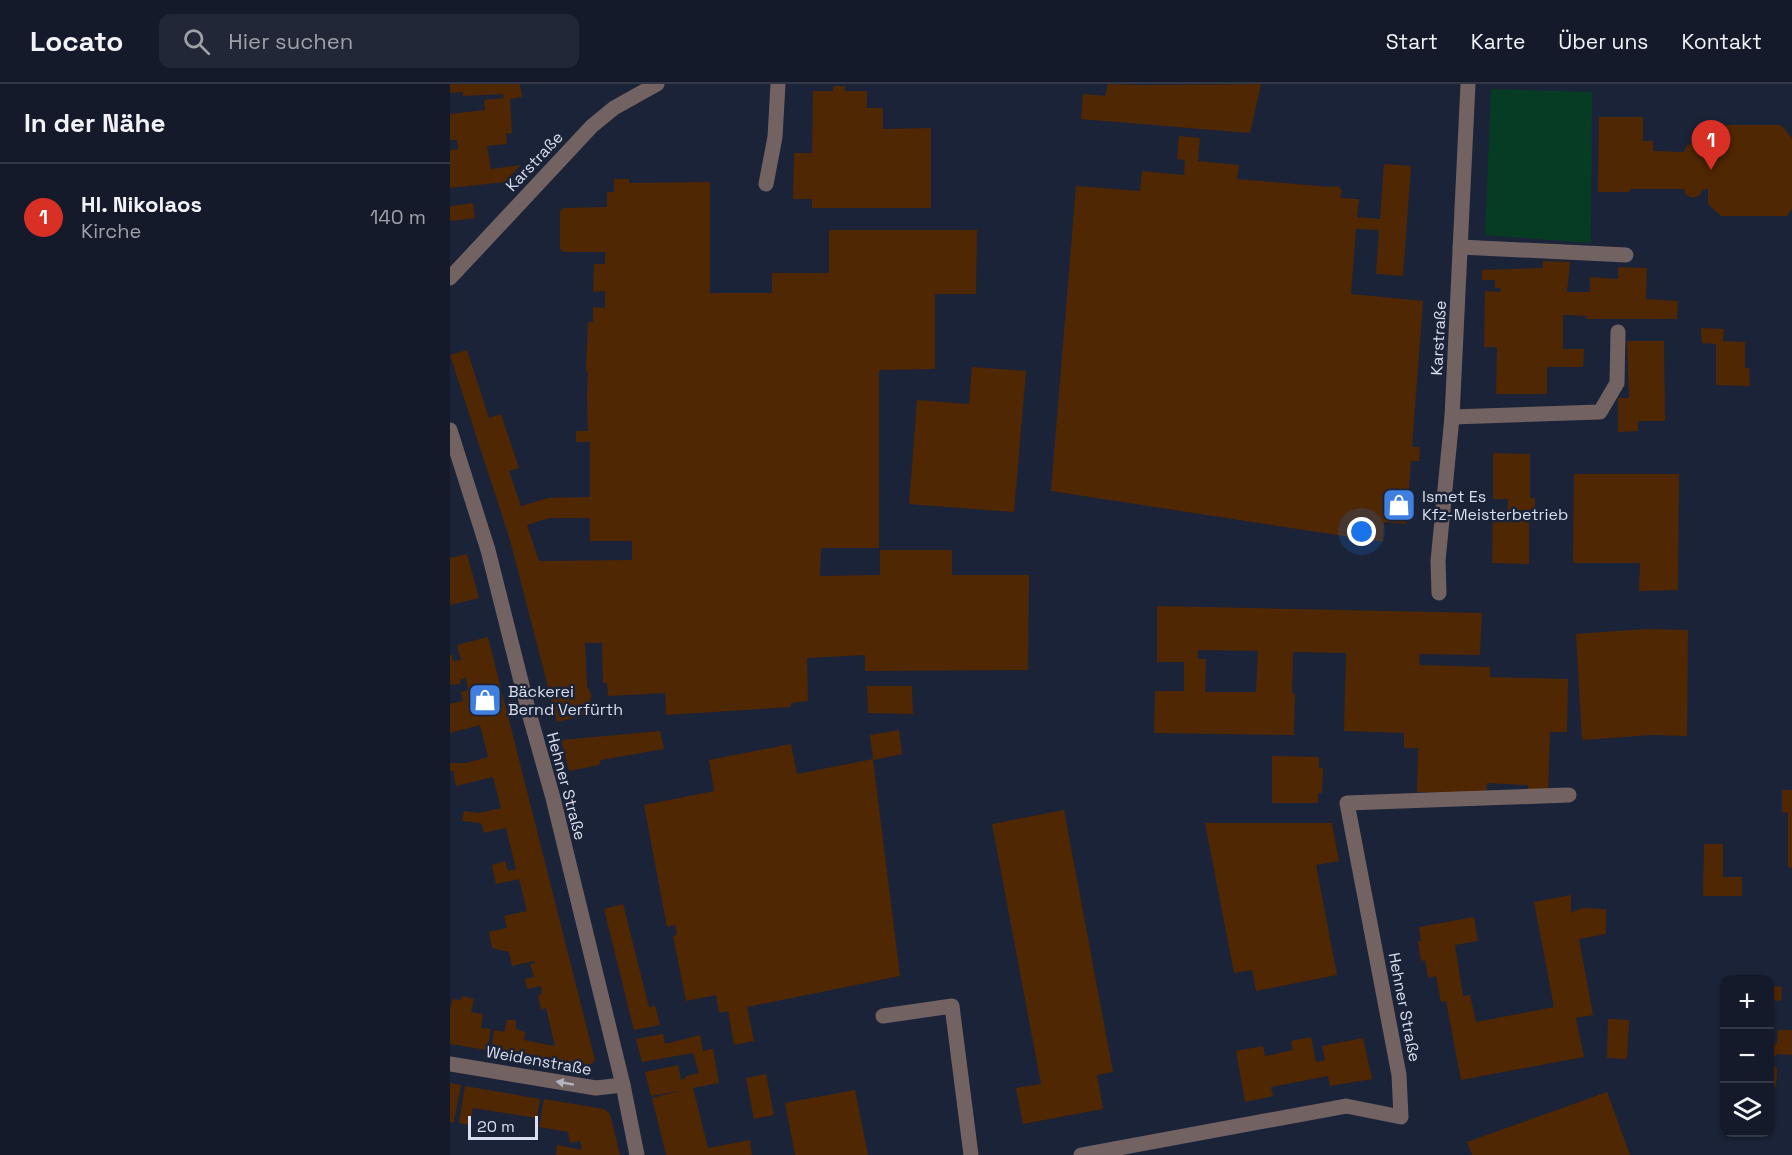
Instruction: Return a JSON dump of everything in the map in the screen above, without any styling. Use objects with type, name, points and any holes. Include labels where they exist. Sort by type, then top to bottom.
[{"type":"street","name":"Karstraße","points":[[450,278],[592,126],[614,108],[657,84]]},
{"type":"street","points":[[766,184],[775,137],[778,84]]},
{"type":"street","name":"Karstraße","points":[[1439,593],[1438,561],[1452,417],[1468,84]]},
{"type":"street","points":[[1460,247],[1626,255]]},
{"type":"street","points":[[1452,417],[1600,412],[1617,383],[1618,332]]},
{"type":"street","name":"Hehner Straße","points":[[450,430],[488,550],[553,798],[623,1085],[637,1155]]},
{"type":"street","name":"Hehner Straße","points":[[1081,1155],[1346,1106],[1401,1117],[1399,1075],[1347,803],[1569,795]]},
{"type":"street","points":[[883,1017],[952,1006],[971,1155]]},
{"type":"street","name":"Weidenstraße","points":[[450,1064],[596,1088],[623,1085]]},
{"type":"green space","points":[[1491,89],[1592,92],[1591,243],[1485,235]]},
{"type":"building","points":[[450,84],[520,84],[522,97],[510,99],[512,133],[506,134],[507,144],[487,146],[491,169],[521,165],[505,182],[450,188],[450,150],[458,149],[457,140],[450,140],[450,114],[485,110],[484,100],[504,98],[503,94],[463,96],[463,92],[450,93]]},
{"type":"building","points":[[1108,84],[1261,84],[1250,133],[1081,119],[1083,94],[1105,96]]},
{"type":"building","points":[[833,86],[845,86],[845,91],[867,91],[867,108],[883,108],[883,129],[931,128],[931,208],[812,208],[812,199],[793,199],[794,153],[812,153],[813,91],[833,91]]},
{"type":"building","points":[[1599,117],[1643,117],[1643,141],[1653,141],[1653,151],[1684,152],[1686,146],[1693,143],[1700,147],[1702,152],[1709,152],[1709,138],[1722,125],[1781,125],[1792,138],[1792,209],[1787,216],[1721,216],[1708,204],[1708,189],[1702,190],[1700,195],[1693,198],[1686,195],[1684,189],[1630,189],[1630,192],[1598,192]]},
{"type":"building","points":[[1179,136],[1200,138],[1198,161],[1239,165],[1237,179],[1338,186],[1342,191],[1340,198],[1359,199],[1357,217],[1380,219],[1384,164],[1411,166],[1403,276],[1376,274],[1379,230],[1356,229],[1351,294],[1423,301],[1412,447],[1420,447],[1419,461],[1411,461],[1406,524],[1384,522],[1383,542],[1051,491],[1076,186],[1140,191],[1142,171],[1184,175],[1185,160],[1177,159]]},
{"type":"building","points":[[614,179],[629,179],[629,183],[710,182],[710,293],[772,293],[772,273],[829,273],[829,230],[977,230],[976,294],[935,294],[935,369],[879,370],[879,548],[821,548],[820,576],[880,575],[880,550],[952,550],[952,575],[1029,575],[1028,670],[865,671],[865,655],[807,658],[808,701],[791,703],[791,707],[666,715],[665,693],[608,696],[607,683],[603,683],[602,643],[585,643],[587,686],[592,696],[590,699],[593,713],[557,722],[510,540],[450,355],[467,350],[489,418],[501,414],[519,468],[509,471],[521,506],[548,498],[590,497],[590,442],[576,442],[576,431],[588,431],[588,375],[586,369],[588,322],[593,322],[593,307],[605,308],[605,291],[593,292],[594,264],[605,264],[605,252],[563,252],[560,249],[560,211],[564,208],[607,207],[607,192],[614,192]],"holes":[[[549,518],[590,518],[590,541],[632,541],[632,560],[539,561],[527,525]]]},
{"type":"building","points":[[473,203],[475,218],[450,221],[450,206]]},
{"type":"building","points":[[1543,261],[1570,262],[1567,292],[1590,292],[1590,277],[1618,279],[1618,267],[1647,268],[1646,299],[1678,301],[1677,319],[1586,319],[1587,316],[1563,315],[1563,349],[1584,349],[1583,367],[1547,367],[1547,394],[1496,394],[1497,347],[1484,347],[1485,291],[1500,292],[1501,288],[1495,288],[1495,280],[1482,280],[1482,270],[1543,268]]},
{"type":"building","points":[[1701,328],[1724,329],[1723,341],[1745,342],[1745,368],[1749,368],[1750,386],[1716,385],[1716,344],[1702,343]]},
{"type":"building","points":[[1627,341],[1664,341],[1665,421],[1638,421],[1638,431],[1618,432],[1618,398],[1629,398]]},
{"type":"building","points":[[972,367],[1026,371],[1014,512],[909,504],[917,400],[969,404]]},
{"type":"building","points":[[1493,453],[1530,454],[1530,498],[1535,498],[1535,510],[1513,510],[1513,520],[1529,520],[1529,564],[1492,563],[1493,509],[1508,510],[1508,499],[1493,499]]},
{"type":"building","points":[[1574,474],[1679,474],[1678,590],[1639,591],[1640,563],[1573,563]]},
{"type":"building","points":[[467,554],[479,598],[450,605],[450,558]]},
{"type":"building","points":[[1157,606],[1482,613],[1480,655],[1420,654],[1419,665],[1490,667],[1490,677],[1568,679],[1567,732],[1550,732],[1548,795],[1528,795],[1528,785],[1487,783],[1486,794],[1417,792],[1418,748],[1404,748],[1404,733],[1344,731],[1346,653],[1293,652],[1294,735],[1154,733],[1155,691],[1184,691],[1184,662],[1157,662]],"holes":[[[1198,650],[1258,651],[1256,692],[1205,692],[1206,659],[1198,659]]]},
{"type":"building","points":[[1645,629],[1688,630],[1687,736],[1652,735],[1582,740],[1576,634]]},
{"type":"building","points":[[488,637],[595,1060],[588,1067],[491,1051],[494,1030],[504,1032],[507,1020],[516,1020],[516,1029],[525,1032],[524,1040],[555,1046],[546,1008],[541,1009],[538,995],[542,994],[541,986],[527,989],[525,979],[534,977],[530,964],[535,963],[534,961],[512,966],[509,952],[492,948],[489,932],[507,928],[504,916],[527,911],[519,879],[496,884],[492,865],[505,861],[508,871],[516,869],[506,828],[484,833],[481,823],[462,821],[464,811],[479,813],[501,808],[493,777],[456,786],[453,771],[450,771],[450,763],[466,763],[488,757],[480,725],[450,733],[450,704],[463,701],[461,692],[468,690],[466,678],[460,680],[461,684],[450,685],[450,655],[453,661],[461,660],[457,645]]},
{"type":"building","points":[[867,686],[912,686],[913,714],[868,713]]},
{"type":"building","points":[[899,730],[902,754],[873,760],[900,976],[747,1007],[754,1041],[734,1045],[728,1011],[719,1013],[716,995],[686,1001],[673,936],[677,935],[675,925],[667,927],[644,805],[714,791],[709,760],[791,744],[797,774],[873,759],[870,735]]},
{"type":"building","points":[[660,731],[664,749],[601,760],[599,765],[569,771],[561,740]]},
{"type":"building","points":[[1272,756],[1319,757],[1319,768],[1323,768],[1322,793],[1318,793],[1318,803],[1272,803]]},
{"type":"building","points":[[1782,790],[1792,790],[1792,868],[1788,867],[1788,813],[1782,812]]},
{"type":"building","points":[[1064,810],[1113,1072],[1097,1075],[1103,1109],[1023,1124],[1016,1088],[1041,1084],[992,824]]},
{"type":"building","points":[[1205,823],[1332,823],[1339,861],[1316,865],[1337,975],[1256,991],[1252,970],[1234,973]]},
{"type":"building","points":[[1704,844],[1723,844],[1723,877],[1742,877],[1742,896],[1703,896]]},
{"type":"building","points":[[1571,895],[1571,913],[1582,908],[1606,909],[1606,934],[1579,939],[1593,1015],[1576,1018],[1584,1057],[1461,1080],[1446,1001],[1441,1002],[1436,976],[1428,978],[1425,960],[1421,961],[1418,941],[1421,941],[1419,927],[1474,917],[1478,941],[1455,945],[1463,996],[1470,995],[1476,1022],[1554,1007],[1534,902]]},
{"type":"building","points":[[623,904],[649,1007],[655,1006],[660,1025],[634,1030],[604,909]]},
{"type":"building","points":[[1774,986],[1782,987],[1781,1001],[1774,1000]]},
{"type":"building","points":[[462,996],[474,999],[471,1012],[483,1014],[481,1028],[491,1029],[487,1050],[450,1044],[450,1008],[453,999],[461,1000]]},
{"type":"building","points":[[1608,1019],[1629,1020],[1627,1059],[1607,1058]]},
{"type":"building","points":[[1778,1030],[1792,1030],[1792,1055],[1778,1054],[1774,1057],[1774,1046],[1777,1043]]},
{"type":"building","points":[[663,1034],[665,1044],[700,1035],[703,1051],[713,1049],[719,1083],[693,1088],[708,1148],[750,1140],[752,1155],[666,1155],[652,1098],[683,1090],[651,1096],[645,1072],[678,1065],[681,1080],[686,1076],[699,1073],[693,1053],[642,1062],[636,1039]]},
{"type":"building","points":[[1311,1037],[1316,1062],[1325,1060],[1322,1046],[1363,1038],[1372,1079],[1330,1086],[1328,1076],[1271,1087],[1273,1096],[1245,1102],[1236,1051],[1263,1046],[1265,1056],[1293,1050],[1291,1041]]},
{"type":"building","points":[[1774,1065],[1777,1069],[1774,1088]]},
{"type":"building","points":[[766,1074],[774,1115],[754,1119],[746,1078]]},
{"type":"building","points":[[450,1083],[461,1085],[454,1122],[450,1122]]},
{"type":"building","points":[[465,1086],[540,1099],[537,1118],[473,1108],[470,1125],[459,1123]]},
{"type":"building","points":[[855,1090],[868,1155],[795,1155],[785,1103]]},
{"type":"building","points":[[1607,1092],[1630,1155],[1472,1155],[1467,1142]]},
{"type":"building","points":[[544,1099],[604,1109],[610,1114],[620,1155],[556,1155],[557,1145],[582,1150],[580,1141],[570,1143],[568,1132],[539,1127]]},
{"type":"place","name":"Hl. Nikolaos","points":[[1711,170]]},
{"type":"place","name":"Ismet Es Kfz-Meisterbetrieb","points":[[1399,505]]},
{"type":"place","name":"Bäckerei Bernd Verfürth","points":[[485,700]]}]
